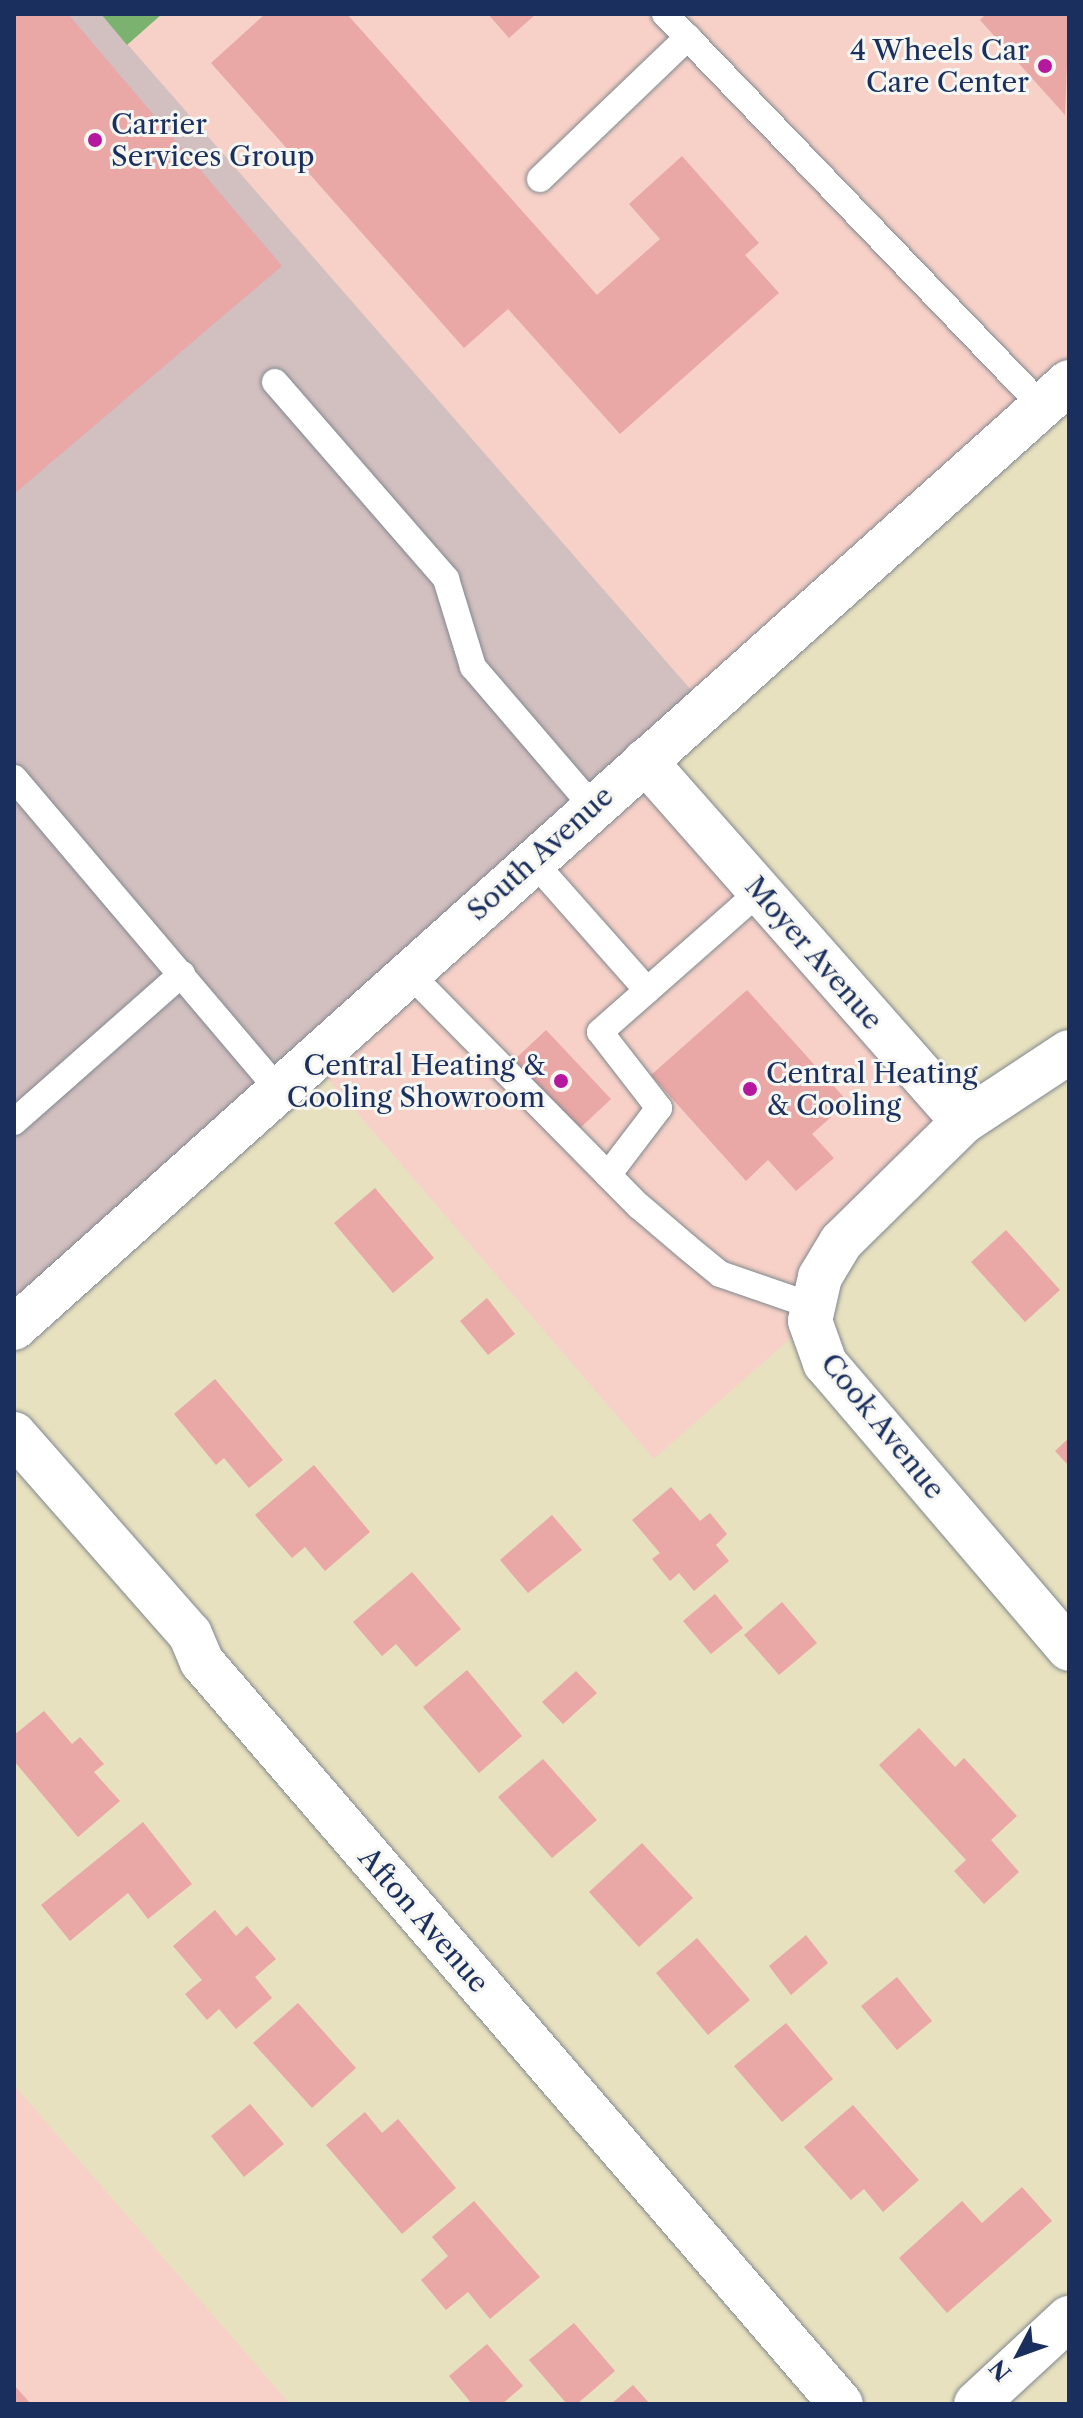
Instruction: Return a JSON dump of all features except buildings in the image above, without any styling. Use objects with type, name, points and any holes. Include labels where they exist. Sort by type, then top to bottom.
[{"type":"street","name":"South Avenue","points":[[14,1328],[592,806],[1056,394]]},
{"type":"street","name":"Moyer Avenue","points":[[645,761],[963,1122]]},
{"type":"street","points":[[810,1305],[841,1242],[963,1122],[1069,1052]]},
{"type":"street","name":"Cook Avenue","points":[[810,1305],[810,1321],[825,1363],[1067,1643]]},
{"type":"street","name":"Afton Avenue","points":[[14,1434],[190,1634],[202,1662],[841,2404]]},
{"type":"street","points":[[976,2404],[1069,2318]]},
{"type":"lane","points":[[665,14],[1056,394]]},
{"type":"lane","points":[[540,179],[688,37]]},
{"type":"lane","points":[[275,382],[446,579],[473,667],[592,806]]},
{"type":"lane","points":[[14,778],[278,1089]]},
{"type":"lane","points":[[532,860],[647,990]]},
{"type":"lane","points":[[608,1175],[659,1108],[600,1032],[760,891]]},
{"type":"lane","points":[[408,972],[608,1175],[720,1274],[810,1305]]},
{"type":"lane","points":[[14,1122],[182,974]]},
{"type":"shaded area","points":[[14,14],[101,14],[706,707],[14,1328]]},
{"type":"shaded area","points":[[162,14],[1069,14],[1069,387],[706,707],[127,45]]},
{"type":"shaded area","points":[[645,761],[963,1122],[898,1183],[810,1321],[654,1459],[311,1059]]},
{"type":"shaded area","points":[[14,2085],[290,2404],[14,2404]]},
{"type":"green space","points":[[101,14],[162,14],[127,45]]},
{"type":"place","name":"4 Wheels Car Care Center","points":[[1045,66]]},
{"type":"place","name":"Carrier Services Group","points":[[95,140]]},
{"type":"place","name":"Central Heating & Cooling Showroom","points":[[561,1081]]},
{"type":"place","name":"Central Heating & Cooling","points":[[750,1089]]}]
